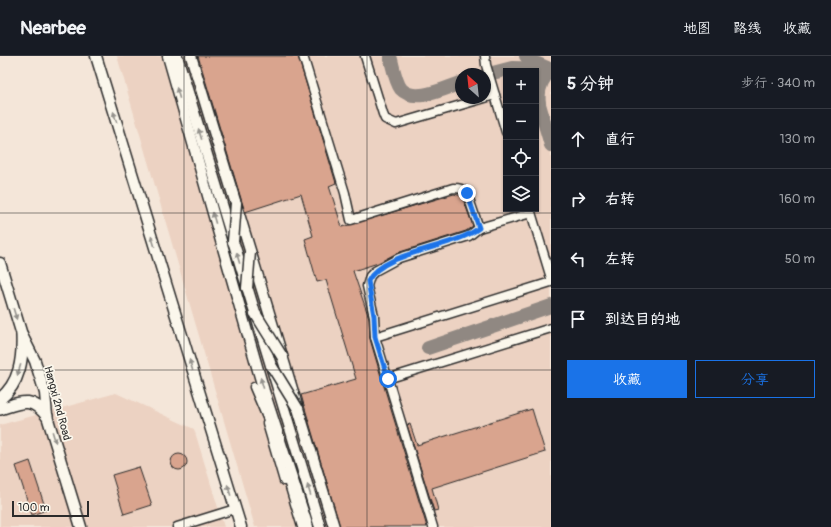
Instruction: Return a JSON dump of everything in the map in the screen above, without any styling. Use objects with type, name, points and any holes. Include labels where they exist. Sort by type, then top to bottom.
[{"type":"highway","points":[[0,399],[10,390],[18,374],[22,355],[22,336]]},
{"type":"highway","points":[[0,409],[28,402],[37,406],[47,416]]},
{"type":"main road","points":[[96,56],[241,527]]},
{"type":"main road","points":[[168,56],[264,391],[308,527]]},
{"type":"main road","points":[[176,56],[320,527]]},
{"type":"main road","points":[[190,56],[283,358],[333,527]]},
{"type":"main road","points":[[190,56],[333,527]]},
{"type":"main road","points":[[233,242],[236,204]]},
{"type":"main road","points":[[247,288],[250,252]]},
{"type":"main road","name":"Hangxi 2nd Road","points":[[0,263],[22,336],[35,362],[45,393],[47,416],[81,527]]},
{"type":"main road","points":[[255,313],[283,358]]},
{"type":"main road","points":[[271,365],[298,409]]},
{"type":"street","points":[[303,56],[351,220],[454,188],[459,188],[467,193],[479,228]]},
{"type":"street","points":[[365,56],[385,119],[396,124],[495,95]]},
{"type":"street","points":[[484,56],[503,122]]},
{"type":"street","points":[[433,527],[375,337],[374,316],[367,286],[370,276],[399,258],[469,236],[479,228],[527,212]]},
{"type":"street","points":[[530,212],[551,278]]},
{"type":"street","points":[[375,337],[551,282]]},
{"type":"street","points":[[388,379],[551,328]]},
{"type":"street","points":[[254,387],[277,446],[302,527]]},
{"type":"street","points":[[265,414],[298,527]]},
{"type":"street","points":[[177,527],[235,509]]},
{"type":"shaded area","points":[[117,56],[551,56],[551,527],[255,527]]},
{"type":"shaded area","points":[[116,393],[194,429],[224,527],[0,527],[0,425]]},
{"type":"building","points":[[198,56],[298,56],[336,183],[329,186],[342,227],[454,194],[462,196],[473,226],[466,231],[397,253],[378,263],[353,271],[369,318],[370,339],[427,527],[340,527],[301,395],[356,379],[326,280],[317,282],[305,239],[313,236],[301,194],[245,212]]},
{"type":"building","points":[[532,409],[545,452],[432,488],[438,510],[434,511],[407,425],[410,424],[417,445]]},
{"type":"building","points":[[179,454],[186,459],[187,462],[182,469],[179,470],[172,465],[171,462],[176,455]]},
{"type":"building","points":[[30,461],[46,510],[32,515],[16,466]]},
{"type":"building","points":[[139,467],[152,505],[124,514],[112,475]]},
{"type":"taxiway","points":[[390,56],[397,82],[401,89],[407,93],[414,95],[430,94],[455,85]]},
{"type":"taxiway","points":[[526,56],[533,62],[547,68]]},
{"type":"taxiway","points":[[491,73],[512,68],[551,69]]},
{"type":"taxiway","points":[[539,89],[545,77],[551,70]]},
{"type":"taxiway","points":[[539,104],[551,145]]},
{"type":"taxiway","points":[[428,348],[551,306]]},
{"type":"route","points":[[388,379],[375,337],[374,316],[367,286],[370,276],[375,271],[399,258],[469,236],[479,228],[475,221],[467,193]]}]
